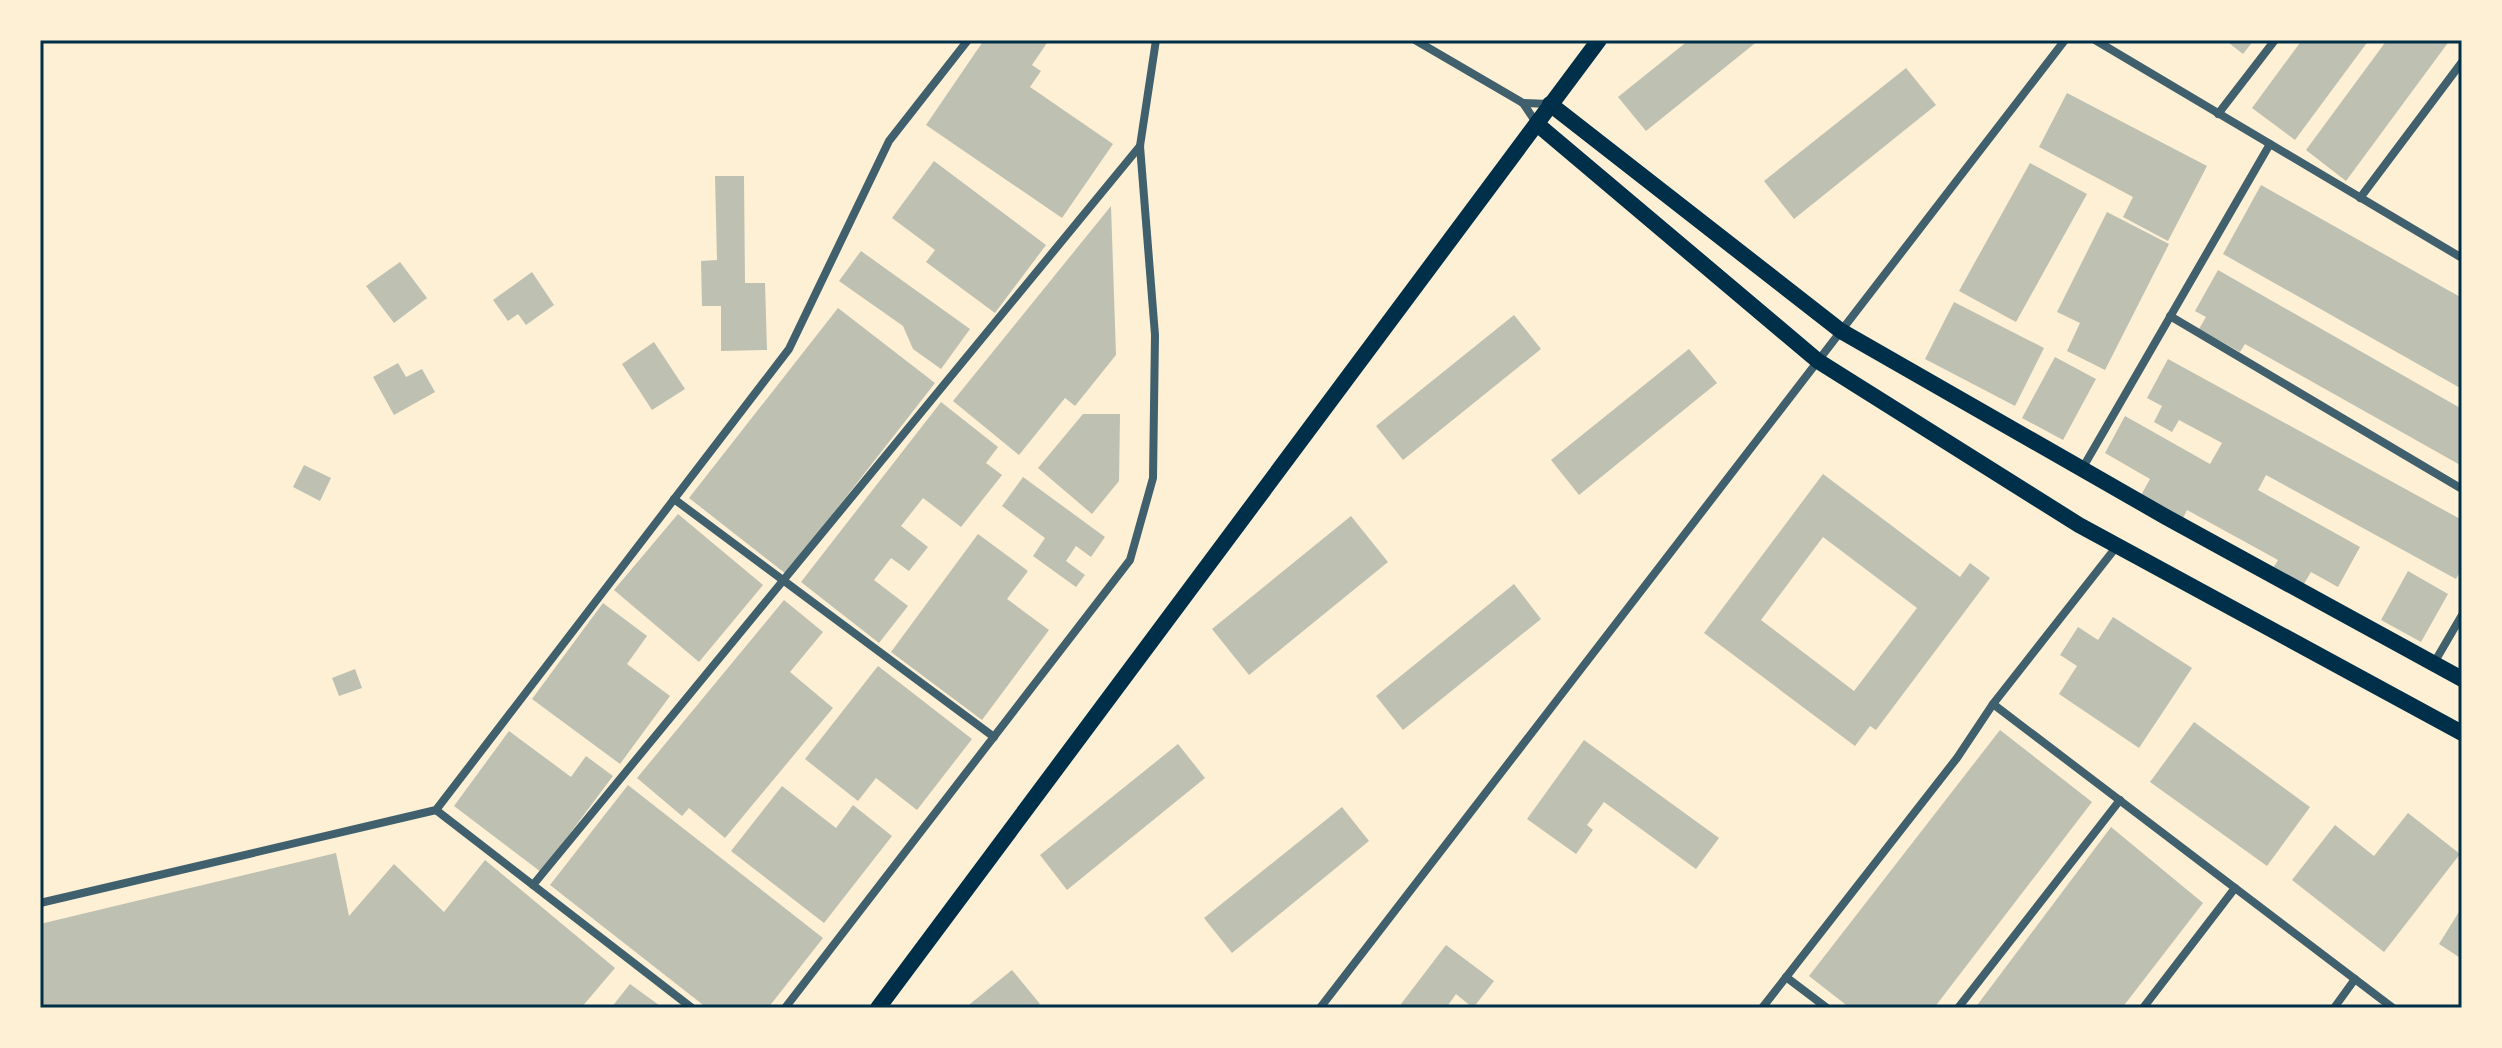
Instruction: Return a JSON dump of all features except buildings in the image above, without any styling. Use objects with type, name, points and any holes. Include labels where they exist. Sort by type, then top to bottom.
[{"type":"main road","points":[[878,1008],[1599,40]]},
{"type":"main road","points":[[1550,104],[1841,331],[2082,469],[2462,679]]},
{"type":"main road","points":[[1537,124],[1818,361],[2079,525],[2462,733]]},
{"type":"street","points":[[40,903],[436,810],[789,349],[889,141],[968,40]]},
{"type":"street","points":[[785,1008],[1130,560],[1153,478],[1155,335],[1140,146],[1156,40]]},
{"type":"street","points":[[1415,40],[1523,103],[1537,124]]},
{"type":"street","points":[[1325,1006],[2065,40]]},
{"type":"street","points":[[2095,40],[2462,258]]},
{"type":"street","points":[[2218,114],[2275,40]]},
{"type":"street","points":[[2360,198],[2462,62]]},
{"type":"street","points":[[1523,103],[1550,104]]},
{"type":"street","points":[[2082,469],[2270,144]]},
{"type":"street","points":[[533,885],[1140,146]]},
{"type":"street","points":[[2170,316],[2462,489]]},
{"type":"street","points":[[674,499],[994,737]]},
{"type":"street","points":[[1762,1008],[2117,546]]},
{"type":"street","points":[[2434,663],[2462,615]]},
{"type":"street","points":[[1993,704],[2393,1008]]},
{"type":"street","points":[[1958,1008],[2120,800]]},
{"type":"street","points":[[436,810],[692,1008]]},
{"type":"street","points":[[2143,1008],[2235,888]]},
{"type":"street","points":[[1786,977],[1827,1008]]},
{"type":"street","points":[[2334,1008],[2355,979]]}]
